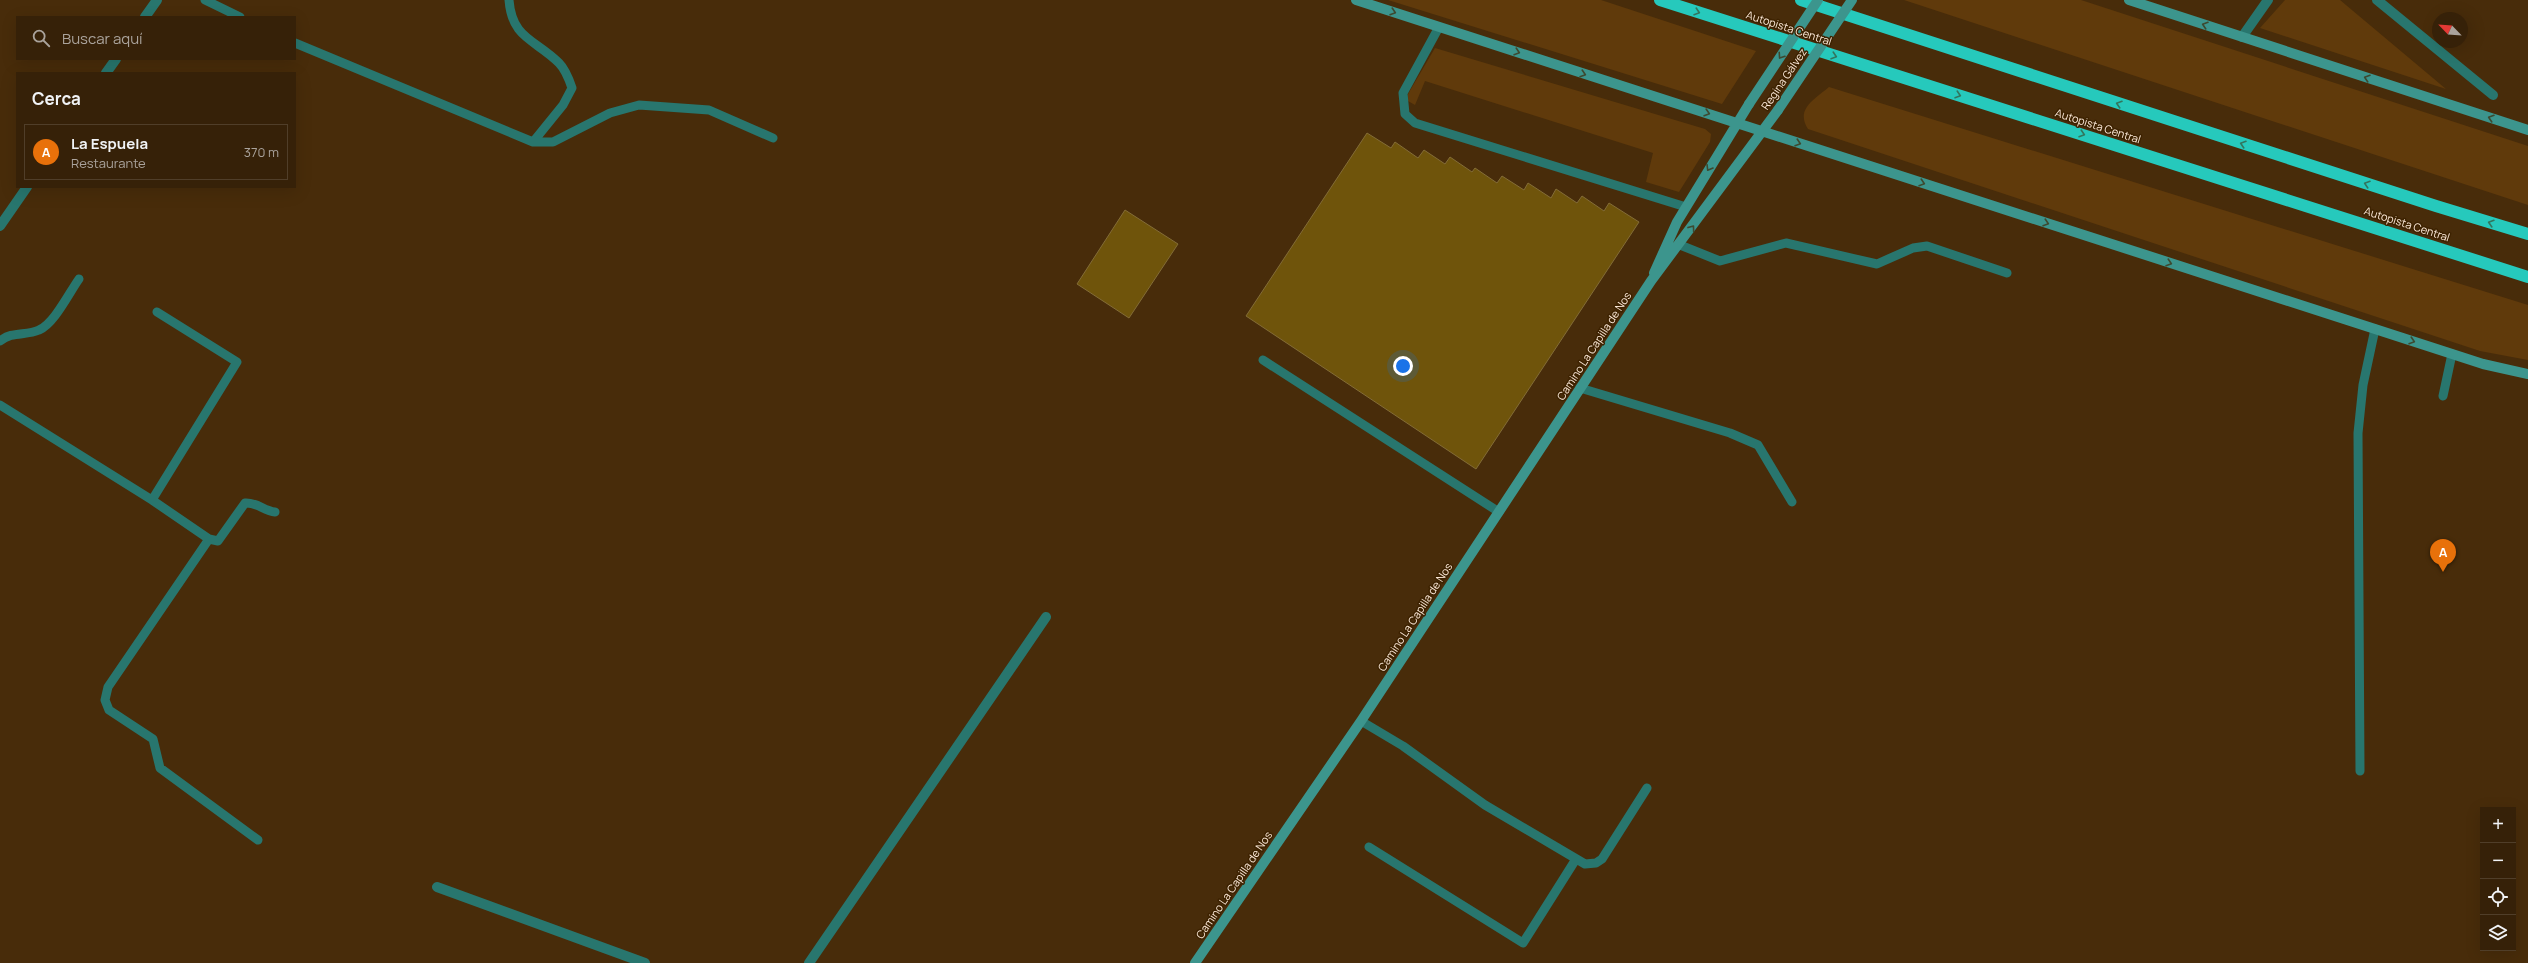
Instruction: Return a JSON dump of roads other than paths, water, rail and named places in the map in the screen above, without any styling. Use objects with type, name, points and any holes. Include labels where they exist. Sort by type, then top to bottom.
[{"type":"highway","name":"Autopista Central","points":[[1660,0],[2528,277]]},
{"type":"highway","points":[[1801,0],[2428,204],[2528,234]]},
{"type":"main road","points":[[1356,0],[2452,354],[2528,374]]},
{"type":"main road","name":"Regina Gálvez","points":[[1737,123],[1818,0]]},
{"type":"main road","name":"Regina Gálvez","points":[[1761,131],[1778,110],[1852,0]]},
{"type":"main road","points":[[2129,0],[2528,130]]},
{"type":"main road","name":"Camino La Capilla de Nos","points":[[1651,281],[1668,238],[1737,123]]},
{"type":"main road","name":"Camino La Capilla de Nos","points":[[1195,963],[1361,721],[1651,281],[1680,245],[1761,131]]},
{"type":"street","points":[[146,16],[157,0]]},
{"type":"street","points":[[2242,37],[2268,0]]},
{"type":"street","points":[[2377,0],[2493,96]]},
{"type":"street","points":[[107,72],[115,60]]},
{"type":"street","points":[[0,226],[26,188]]},
{"type":"street","points":[[809,963],[1046,616]]},
{"type":"street","points":[[437,887],[645,963]]},
{"type":"lane","points":[[205,0],[238,16]]},
{"type":"lane","points":[[509,0],[510,16],[517,28],[527,40],[560,64],[572,88],[563,105],[533,142]]},
{"type":"lane","points":[[1439,28],[1403,93],[1405,114],[1415,123],[1686,207]]},
{"type":"lane","points":[[296,43],[533,142],[553,142],[610,113],[639,105],[709,110],[773,138]]},
{"type":"lane","points":[[1680,245],[1720,261],[1786,243],[1877,264],[1914,248],[1927,246],[2007,273]]},
{"type":"lane","points":[[0,341],[9,335],[37,331],[47,326],[79,279]]},
{"type":"lane","points":[[152,500],[237,362],[157,312]]},
{"type":"lane","points":[[2360,771],[2358,433],[2363,385],[2375,329]]},
{"type":"lane","points":[[2443,396],[2452,354]]},
{"type":"lane","points":[[1263,360],[1498,512]]},
{"type":"lane","points":[[1580,388],[1730,433],[1758,445],[1792,502]]},
{"type":"lane","points":[[0,405],[152,500],[209,540],[218,541],[245,503],[252,503],[268,512],[275,512]]},
{"type":"lane","points":[[209,540],[108,687],[105,700],[109,710],[154,739],[160,768],[258,840]]},
{"type":"lane","points":[[1361,721],[1403,746],[1486,805],[1576,859],[1590,864],[1602,859],[1647,788]]},
{"type":"lane","points":[[1369,847],[1523,943],[1576,859]]},
{"type":"place","name":"La Espuela","points":[[2443,572]]}]
